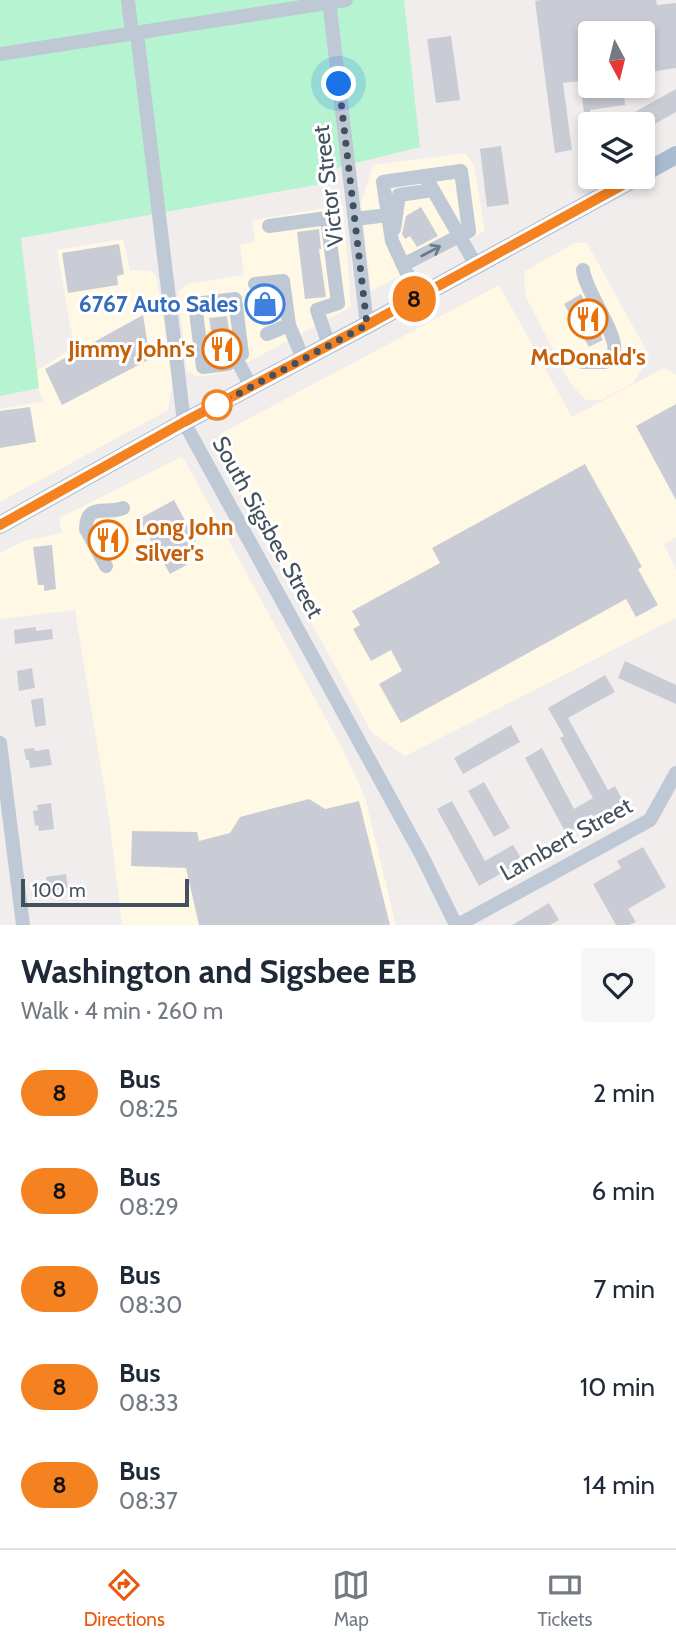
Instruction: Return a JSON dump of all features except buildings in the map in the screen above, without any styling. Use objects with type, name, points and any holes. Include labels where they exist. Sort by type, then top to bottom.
[{"type":"main road","points":[[655,167],[676,155]]},
{"type":"main road","points":[[0,525],[184,422],[615,189]]},
{"type":"street","name":"South Sigsbee Street","points":[[128,0],[184,422],[422,856],[457,925]]},
{"type":"street","points":[[0,54],[346,0]]},
{"type":"street","name":"Victor Street","points":[[330,1],[367,325]]},
{"type":"street","points":[[403,265],[469,231],[461,171],[383,181],[392,241],[403,265],[418,297]]},
{"type":"street","points":[[425,176],[475,265]]},
{"type":"street","points":[[392,241],[399,195],[433,190]]},
{"type":"street","points":[[355,219],[387,215]]},
{"type":"street","points":[[269,226],[327,218],[338,303],[317,310],[329,345]]},
{"type":"street","points":[[333,264],[359,261]]},
{"type":"street","points":[[583,270],[586,285],[609,328],[615,346],[614,353],[605,362],[583,362]]},
{"type":"street","points":[[255,284],[283,281],[289,325],[303,359]]},
{"type":"street","points":[[170,307],[235,299],[242,354],[228,364],[203,367],[195,304]]},
{"type":"street","points":[[267,334],[289,325]]},
{"type":"street","points":[[236,358],[251,387]]},
{"type":"street","points":[[106,566],[86,529],[86,522],[94,511],[101,509],[114,512],[122,508]]},
{"type":"street","points":[[0,743],[23,925]]},
{"type":"street","name":"Lambert Street","points":[[457,925],[650,820],[676,773]]},
{"type":"shaded area","points":[[465,153],[474,165],[485,231],[371,291],[361,203],[373,165]]},
{"type":"shaded area","points":[[343,205],[351,307],[230,372],[198,377],[187,371],[178,292],[188,284],[244,275],[240,245],[255,242],[252,220]]},
{"type":"shaded area","points":[[123,239],[130,270],[150,271],[156,275],[173,379],[168,410],[0,502],[0,409],[43,401],[33,373],[74,347],[57,250]]},
{"type":"shaded area","points":[[575,243],[587,243],[649,355],[632,384],[601,400],[586,400],[570,383],[526,297],[525,271]]},
{"type":"shaded area","points":[[499,285],[572,417],[664,368],[676,375],[676,537],[664,544],[676,570],[676,618],[405,756],[372,733],[217,451],[220,434]]},
{"type":"shaded area","points":[[181,457],[343,750],[365,797],[396,925],[122,925],[109,816],[75,610],[0,619],[0,553],[24,541],[62,533],[59,518]]},
{"type":"green space","points":[[0,0],[404,0],[420,147],[332,169],[327,183],[21,238],[39,388],[0,396]]},
{"type":"bus line","name":"8","points":[[0,525],[184,422],[615,189]]},
{"type":"place","name":"6767 Auto Sales","points":[[265,304]]},
{"type":"place","name":"McDonald's","points":[[588,319]]},
{"type":"place","name":"Jimmy John's","points":[[222,349]]},
{"type":"place","name":"Long John Silver's","points":[[108,540]]},
{"type":"route","points":[[217,405],[206,411],[367,325],[339,84]]}]
